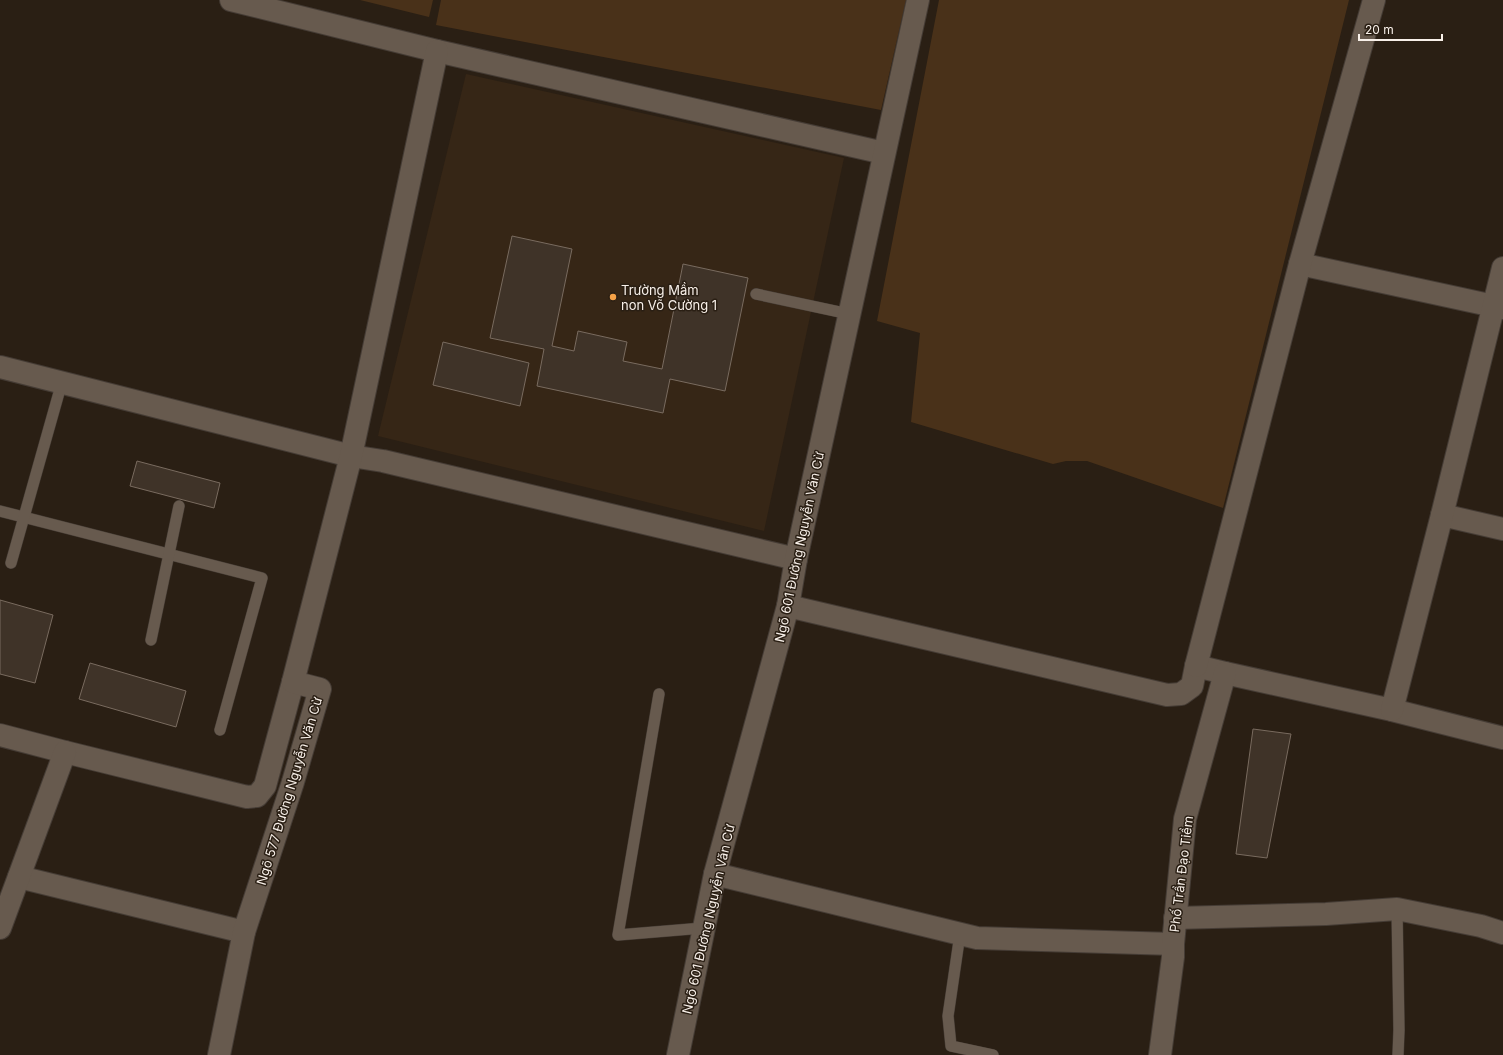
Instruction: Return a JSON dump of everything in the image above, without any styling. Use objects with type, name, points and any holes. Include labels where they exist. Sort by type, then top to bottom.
[{"type":"street","points":[[231,0],[437,51],[884,153]]},
{"type":"street","name":"Ngõ 601 Đường Nguyễn Văn Cừ","points":[[678,1055],[715,874],[788,606],[796,559],[918,0]]},
{"type":"street","points":[[788,606],[1167,695],[1181,694],[1192,686],[1300,264],[1374,0]]},
{"type":"street","points":[[0,735],[247,797],[257,796],[265,786],[351,456],[437,51]]},
{"type":"street","points":[[1300,264],[1498,307]]},
{"type":"street","points":[[1392,710],[1442,515],[1498,307],[1503,268]]},
{"type":"street","points":[[0,368],[62,382],[351,456],[383,461],[796,559]]},
{"type":"street","points":[[1442,515],[1503,529]]},
{"type":"street","points":[[1196,666],[1392,710],[1503,738]]},
{"type":"street","name":"Phố Trần Đạo Tiềm","points":[[1160,1055],[1173,957],[1172,944],[1185,819],[1225,673]]},
{"type":"street","name":"Ngõ 577 Đường Nguyễn Văn Cừ","points":[[219,1055],[244,932],[294,782],[320,689],[293,682]]},
{"type":"street","points":[[0,928],[65,752]]},
{"type":"street","points":[[715,874],[977,938],[1172,944]]},
{"type":"street","points":[[20,877],[244,932]]},
{"type":"street","points":[[1175,918],[1326,914],[1397,909],[1481,926],[1503,933]]},
{"type":"lane","points":[[756,294],[849,314]]},
{"type":"lane","points":[[12,563],[62,382]]},
{"type":"lane","points":[[150,640],[180,506]]},
{"type":"lane","points":[[0,512],[262,578],[220,730]]},
{"type":"lane","points":[[659,694],[618,935],[703,928]]},
{"type":"lane","points":[[1397,909],[1399,1022],[1398,1055]]},
{"type":"lane","points":[[960,934],[948,1016],[951,1046],[993,1055]]},
{"type":"shaded area","points":[[360,0],[433,0],[429,17]]},
{"type":"shaded area","points":[[441,0],[906,0],[881,110],[436,25]]},
{"type":"shaded area","points":[[939,0],[1349,0],[1223,508],[1087,461],[1066,461],[1053,464],[911,422],[920,333],[877,321]]},
{"type":"shaded area","name":"Trường Mầm non Võ Cường 1","points":[[466,74],[844,158],[764,531],[378,436]]},
{"type":"building","points":[[512,236],[572,249],[552,346],[574,351],[578,331],[627,342],[623,361],[662,369],[683,264],[748,278],[725,391],[670,379],[663,413],[537,386],[544,349],[490,338]]},
{"type":"building","points":[[443,342],[529,363],[520,406],[433,385]]},
{"type":"building","points":[[137,461],[220,483],[214,508],[130,486]]},
{"type":"building","points":[[0,600],[53,615],[35,683],[0,674]]},
{"type":"building","points":[[90,663],[186,691],[176,727],[79,699]]},
{"type":"building","points":[[1253,729],[1291,734],[1267,858],[1236,854]]},
{"type":"place","name":"Trường Mầm non Võ Cường 1","points":[[613,297]]}]
